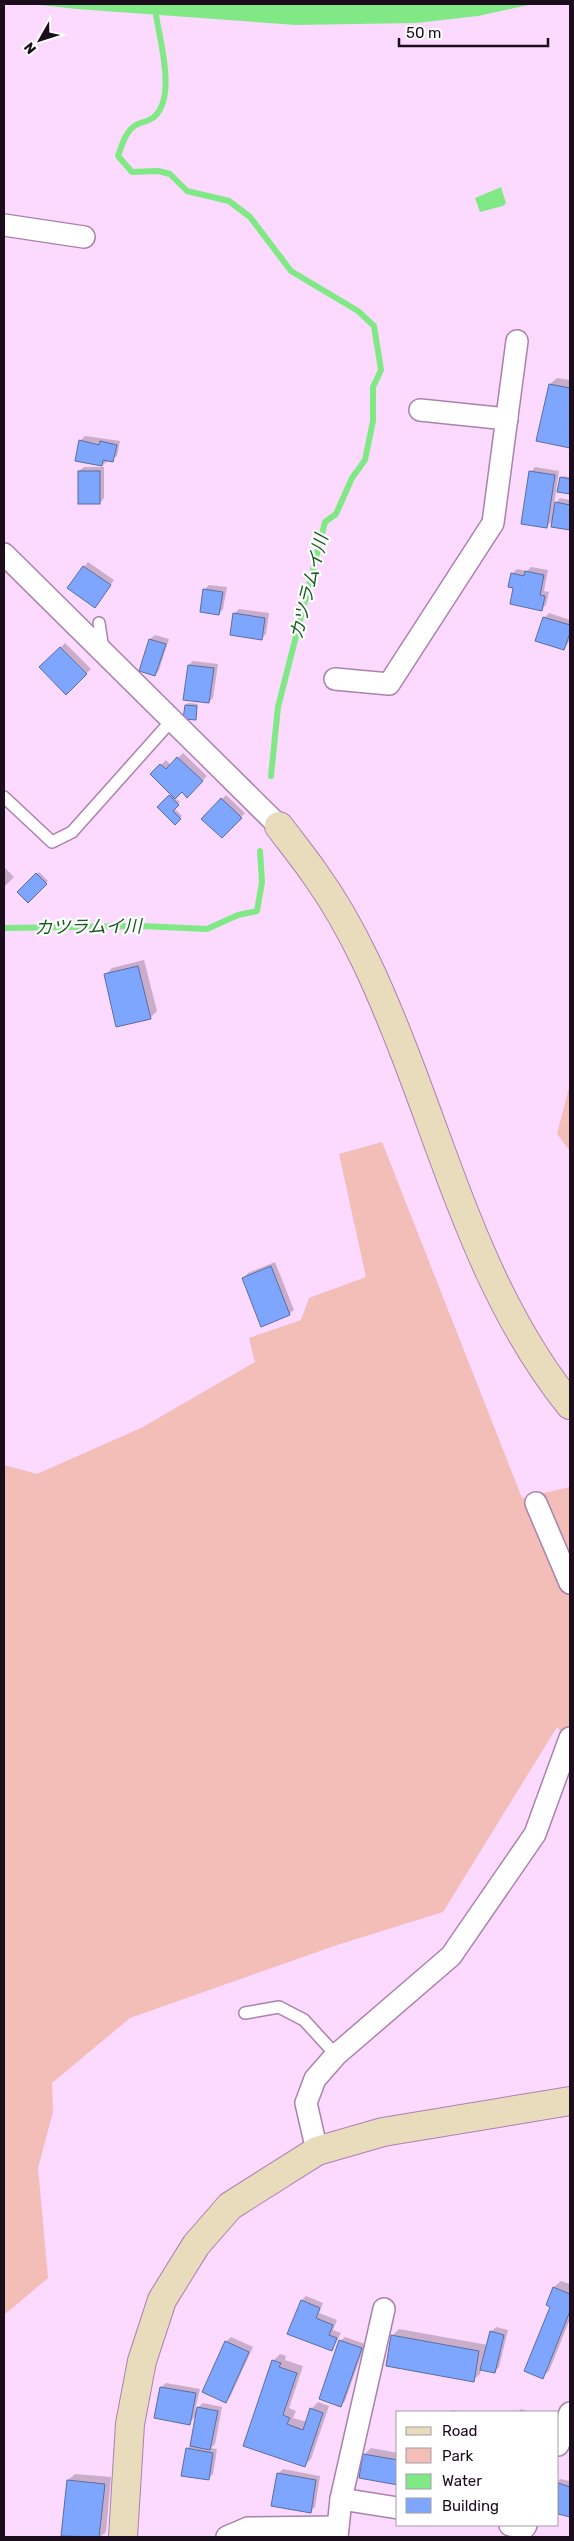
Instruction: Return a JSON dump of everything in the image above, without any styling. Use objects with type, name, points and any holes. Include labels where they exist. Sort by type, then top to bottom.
[{"type":"street","points":[[4,225],[84,237]]},
{"type":"street","points":[[335,679],[389,684],[493,523],[517,341]]},
{"type":"street","points":[[420,410],[507,419]]},
{"type":"street","points":[[4,554],[278,826],[316,875],[348,928],[404,1053],[450,1179],[485,1264],[517,1329],[548,1377],[570,1405]]},
{"type":"street","points":[[536,1503],[570,1583]]},
{"type":"street","points":[[316,2151],[306,2104],[315,2079],[336,2055],[451,1956],[535,1834],[570,1738]]},
{"type":"street","points":[[123,2537],[130,2424],[142,2361],[162,2300],[196,2245],[230,2206],[316,2151],[383,2132],[570,2101]]},
{"type":"street","points":[[228,2537],[248,2528],[337,2532],[341,2499],[384,2309]]},
{"type":"street","points":[[559,2442],[570,2413]]},
{"type":"street","points":[[341,2499],[396,2508]]},
{"type":"lane","points":[[99,624],[104,653]]},
{"type":"lane","points":[[4,797],[52,842],[72,832],[172,720]]},
{"type":"lane","points":[[245,2013],[279,2007],[304,2020],[336,2055]]},
{"type":"green space","points":[[570,1084],[570,1151],[557,1134]]},
{"type":"green space","points":[[382,1142],[522,1498],[570,1487],[570,1741],[557,1727],[443,1912],[337,1945],[130,2018],[52,2083],[53,2112],[38,2168],[48,2278],[4,2315],[4,1465],[37,1474],[141,1428],[255,1362],[249,1338],[301,1320],[309,1298],[366,1277],[339,1154]]},
{"type":"water","points":[[30,4],[533,4],[478,16],[416,23],[296,25]]},
{"type":"water","points":[[501,187],[506,203],[503,206],[480,212],[475,198]]},
{"type":"building","points":[[549,384],[570,388],[570,448],[536,441]]},
{"type":"building","points":[[79,440],[99,445],[100,441],[117,445],[113,462],[103,460],[102,466],[75,461]]},
{"type":"building","points":[[78,471],[100,471],[100,504],[78,504]]},
{"type":"building","points":[[529,471],[555,475],[547,528],[521,524]]},
{"type":"building","points":[[560,477],[570,479],[570,494],[557,492]]},
{"type":"building","points":[[555,502],[570,505],[570,530],[551,527]]},
{"type":"building","points":[[83,566],[111,585],[95,608],[67,588]]},
{"type":"building","points":[[525,571],[544,575],[540,595],[545,596],[542,611],[510,604],[513,588],[508,587],[511,573],[524,576]]},
{"type":"building","points":[[203,589],[223,592],[219,615],[200,612]]},
{"type":"building","points":[[233,613],[265,618],[262,640],[230,635]]},
{"type":"building","points":[[543,617],[570,625],[570,633],[564,650],[535,641]]},
{"type":"building","points":[[149,639],[166,644],[155,676],[139,671]]},
{"type":"building","points":[[60,647],[87,674],[66,695],[39,667]]},
{"type":"building","points":[[188,665],[214,668],[209,703],[183,700]]},
{"type":"building","points":[[185,705],[197,706],[196,720],[183,719]]},
{"type":"building","points":[[177,757],[203,781],[187,798],[182,792],[175,799],[150,774],[160,764],[166,769]]},
{"type":"building","points":[[169,795],[179,805],[173,811],[181,819],[175,825],[157,807]]},
{"type":"building","points":[[221,798],[242,818],[222,838],[201,819]]},
{"type":"building","points":[[36,873],[47,884],[28,903],[17,892]]},
{"type":"building","points":[[138,966],[151,1019],[116,1027],[104,974]]},
{"type":"building","points":[[271,1266],[290,1315],[261,1327],[242,1278]]},
{"type":"building","points":[[553,2287],[570,2294],[570,2311],[543,2379],[524,2371],[550,2307],[546,2305]]},
{"type":"building","points":[[301,2300],[320,2308],[316,2318],[333,2325],[329,2335],[337,2338],[332,2351],[287,2334]]},
{"type":"building","points":[[490,2331],[504,2335],[495,2373],[480,2370]]},
{"type":"building","points":[[391,2335],[479,2351],[474,2382],[386,2366]]},
{"type":"building","points":[[339,2340],[362,2348],[341,2407],[319,2399]]},
{"type":"building","points":[[225,2341],[249,2352],[226,2403],[202,2392]]},
{"type":"building","points":[[272,2360],[281,2363],[279,2367],[297,2373],[283,2415],[290,2418],[287,2424],[303,2430],[310,2408],[323,2413],[305,2467],[243,2446]]},
{"type":"building","points":[[160,2387],[196,2393],[190,2425],[154,2418]]},
{"type":"building","points":[[197,2407],[218,2411],[210,2450],[190,2446]]},
{"type":"building","points":[[186,2448],[213,2453],[209,2480],[181,2476]]},
{"type":"building","points":[[363,2454],[396,2460],[396,2485],[359,2478]]},
{"type":"building","points":[[277,2473],[316,2480],[311,2513],[271,2506]]},
{"type":"building","points":[[67,2480],[105,2484],[99,2537],[61,2536]]},
{"type":"building","points":[[559,2483],[570,2487],[570,2517],[559,2514]]},
{"type":"waterway","name":"カツラムイ川","points":[[156,15],[165,68],[165,95],[161,107],[154,117],[134,126],[130,130],[118,156],[132,172],[158,171],[170,174],[187,191],[229,201],[250,217],[291,271],[358,311],[374,326],[381,370],[373,387],[373,421],[365,460],[352,478],[336,514],[325,522],[278,707],[271,776]]},
{"type":"waterway","name":"カツラムイ川","points":[[4,928],[141,926],[207,929],[238,915],[257,911],[262,882],[260,851]]}]
